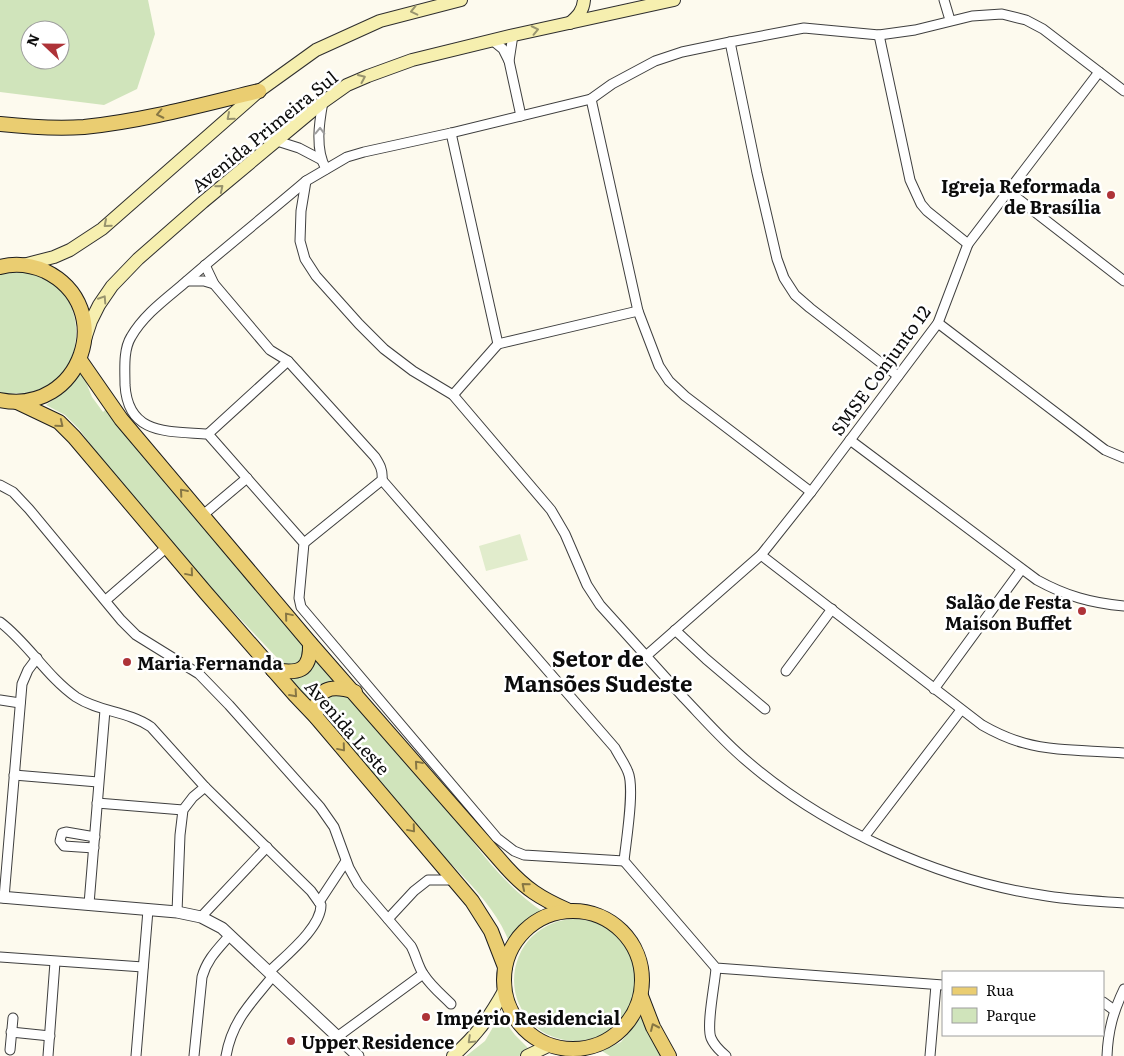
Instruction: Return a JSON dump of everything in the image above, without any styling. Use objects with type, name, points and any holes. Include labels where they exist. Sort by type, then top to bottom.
[{"type":"main road","name":"Avenida Primeira Sul","points":[[23,265],[54,257],[83,243],[259,91],[316,50],[380,21],[461,0]]},
{"type":"main road","points":[[570,23],[579,15],[584,0]]},
{"type":"main road","name":"Avenida Primeira Sul","points":[[84,344],[91,321],[99,305],[112,286],[145,253],[323,102],[347,85],[412,60],[570,23],[627,5],[674,0]]},
{"type":"main road","points":[[0,124],[32,127],[82,127],[120,122],[259,91]]},
{"type":"main road","points":[[0,401],[17,402],[33,400],[48,394],[61,385],[72,374],[80,360],[85,328],[82,312],[66,285],[53,275],[39,268],[2,264]]},
{"type":"main road","name":"Avenida Leste","points":[[80,360],[121,419],[310,642],[520,882],[535,894],[567,910]]},
{"type":"main road","name":"Avenida Leste","points":[[17,402],[59,422],[69,432],[273,670],[316,717],[481,914],[491,931],[505,967]]},
{"type":"main road","points":[[273,670],[290,672],[303,668],[311,656],[310,642]]},
{"type":"main road","points":[[316,717],[318,699],[328,689],[345,689],[355,692]]},
{"type":"main road","points":[[571,1050],[595,1047],[616,1036],[632,1018],[641,996],[643,974],[638,953],[626,934],[609,920],[596,914],[567,910],[545,916],[526,928],[513,946],[505,967],[504,991],[512,1014],[527,1033],[548,1046],[571,1050],[586,1056]]},
{"type":"main road","points":[[452,1056],[478,1032],[504,991]]},
{"type":"main road","points":[[641,996],[669,1056]]},
{"type":"main road","points":[[527,1056],[548,1046]]},
{"type":"street","points":[[944,0],[950,20]]},
{"type":"street","points":[[304,543],[208,434],[163,430],[147,426],[138,419],[128,404],[125,387],[125,355],[130,338],[143,319],[306,181],[347,157],[591,99],[612,84],[655,61],[682,52],[804,28],[879,35],[914,30],[972,16],[1002,14],[1026,20],[1043,29],[1124,91]]},
{"type":"street","points":[[879,35],[910,180],[921,204],[927,211],[968,244]]},
{"type":"street","points":[[509,61],[513,36]]},
{"type":"street","points":[[492,40],[503,49],[509,61],[521,116]]},
{"type":"street","points":[[730,42],[759,183],[777,259],[784,278],[810,308],[898,376]]},
{"type":"street","name":"SMSE Conjunto 12","points":[[646,656],[761,554],[811,492],[938,323],[968,244],[1099,72]]},
{"type":"street","points":[[591,99],[638,311],[659,366],[669,381],[685,396],[811,492]]},
{"type":"street","points":[[323,102],[320,116],[320,159],[326,169]]},
{"type":"street","points":[[451,133],[498,344]]},
{"type":"street","points":[[277,141],[299,148],[320,159]]},
{"type":"street","points":[[306,181],[301,212],[300,241],[305,259],[316,276],[384,349],[413,371],[453,395],[551,510],[591,592],[600,605],[716,732],[748,762],[821,814],[884,847],[948,872],[1009,889],[1073,899],[1124,903]]},
{"type":"street","points":[[1008,190],[1124,281]]},
{"type":"street","points":[[205,265],[214,284],[270,350],[288,361],[375,457],[383,473],[382,480],[304,543],[299,598],[301,607],[497,838],[514,852],[524,854],[624,861],[716,968],[939,985],[930,1056]]},
{"type":"street","points":[[187,281],[204,281],[214,284]]},
{"type":"street","points":[[453,395],[498,344],[638,311]]},
{"type":"street","points":[[938,323],[1098,444],[1124,458]]},
{"type":"street","points":[[208,434],[288,361]]},
{"type":"street","points":[[850,440],[1021,570],[1053,590],[1076,598],[1124,606]]},
{"type":"street","points":[[203,515],[247,478]]},
{"type":"street","points":[[382,480],[615,748],[629,773],[630,779],[624,861]]},
{"type":"street","points":[[0,485],[13,492],[29,509],[121,620],[136,635],[199,674],[320,807],[334,827],[346,861],[358,884],[411,946],[423,974],[435,989],[452,1004]]},
{"type":"street","points":[[106,600],[167,547]]},
{"type":"street","points":[[761,554],[961,710],[1003,737],[1026,744],[1062,749],[1124,752]]},
{"type":"street","points":[[934,688],[1021,570]]},
{"type":"street","points":[[786,671],[832,609]]},
{"type":"street","points":[[0,622],[24,643],[65,688],[78,698],[105,710],[136,718],[150,727],[205,787],[311,891],[321,905],[321,912],[313,927],[271,974],[244,1012],[233,1030],[226,1056]]},
{"type":"street","points":[[675,630],[765,709]]},
{"type":"street","points":[[37,658],[28,670],[22,684],[2,898],[176,912],[201,917],[222,928],[358,1056]]},
{"type":"street","points":[[0,700],[20,703]]},
{"type":"street","points":[[89,904],[105,710]]},
{"type":"street","points":[[864,837],[961,710]]},
{"type":"street","points":[[14,775],[98,782]]},
{"type":"street","points":[[176,912],[183,810],[193,797],[205,787]]},
{"type":"street","points":[[97,803],[183,810]]},
{"type":"street","points":[[0,825],[10,826]]},
{"type":"street","points":[[94,848],[64,846],[60,839],[62,833],[66,832],[95,837]]},
{"type":"street","points":[[201,917],[268,847]]},
{"type":"street","points":[[319,902],[346,861]]},
{"type":"street","points":[[388,919],[414,891],[428,880],[454,880]]},
{"type":"street","points":[[136,1056],[148,910]]},
{"type":"street","points":[[194,1056],[205,967],[209,959],[230,936]]},
{"type":"street","points":[[0,957],[142,967]]},
{"type":"street","points":[[48,1056],[56,962]]},
{"type":"street","points":[[716,968],[710,1037],[726,1056]]},
{"type":"street","points":[[337,1037],[423,974]]},
{"type":"street","points":[[1107,1056],[1108,1038],[1114,1010],[1124,989]]},
{"type":"street","points":[[1104,1003],[1114,1010]]},
{"type":"street","points":[[10,1050],[13,1018]]},
{"type":"street","points":[[11,1032],[50,1036]]},
{"type":"green space","points":[[0,0],[148,0],[155,34],[137,89],[104,105],[0,92]]},
{"type":"green space","points":[[21,272],[40,276],[56,286],[67,299],[74,315],[76,332],[74,350],[67,366],[56,379],[40,389],[30,392],[2,393],[0,392],[0,274]]},
{"type":"green space","points":[[82,372],[92,397],[103,412],[106,409],[306,648],[302,663],[287,666],[282,663],[208,585],[108,468],[79,429],[65,415],[46,405],[64,392]]},
{"type":"green space","points":[[520,534],[528,560],[486,571],[479,546]]},
{"type":"green space","points":[[316,652],[340,680],[332,682],[313,707],[287,676]]},
{"type":"green space","points":[[344,692],[426,781],[499,874],[513,888],[545,913],[525,925],[510,944],[502,926],[491,909],[464,877],[406,818],[322,709],[323,703],[329,694]]},
{"type":"green space","points":[[575,919],[587,920],[598,924],[609,929],[618,937],[626,946],[631,957],[635,968],[635,992],[631,1003],[626,1014],[618,1023],[609,1031],[598,1036],[587,1040],[575,1041],[563,1040],[552,1036],[541,1031],[532,1023],[524,1014],[519,1003],[515,992],[514,980],[515,968],[519,957],[524,946],[532,937],[541,929],[552,924],[563,920]]},
{"type":"green space","points":[[500,1015],[515,1035],[531,1051],[519,1056],[466,1056],[485,1041]]},
{"type":"green space","points":[[641,1017],[661,1056],[610,1056],[602,1051],[621,1042]]},
{"type":"place","name":"Igreja Reformada de Brasília","points":[[1111,195]]},
{"type":"place","name":"Salão de Festa Maison Buffet","points":[[1082,611]]},
{"type":"place","name":"Maria Fernanda","points":[[127,662]]},
{"type":"place","name":"Império Residencial","points":[[426,1017]]},
{"type":"place","name":"Upper Residence","points":[[291,1041]]},
{"type":"district","name":"Setor de Mansões Sudeste","points":[[598,670]]}]
